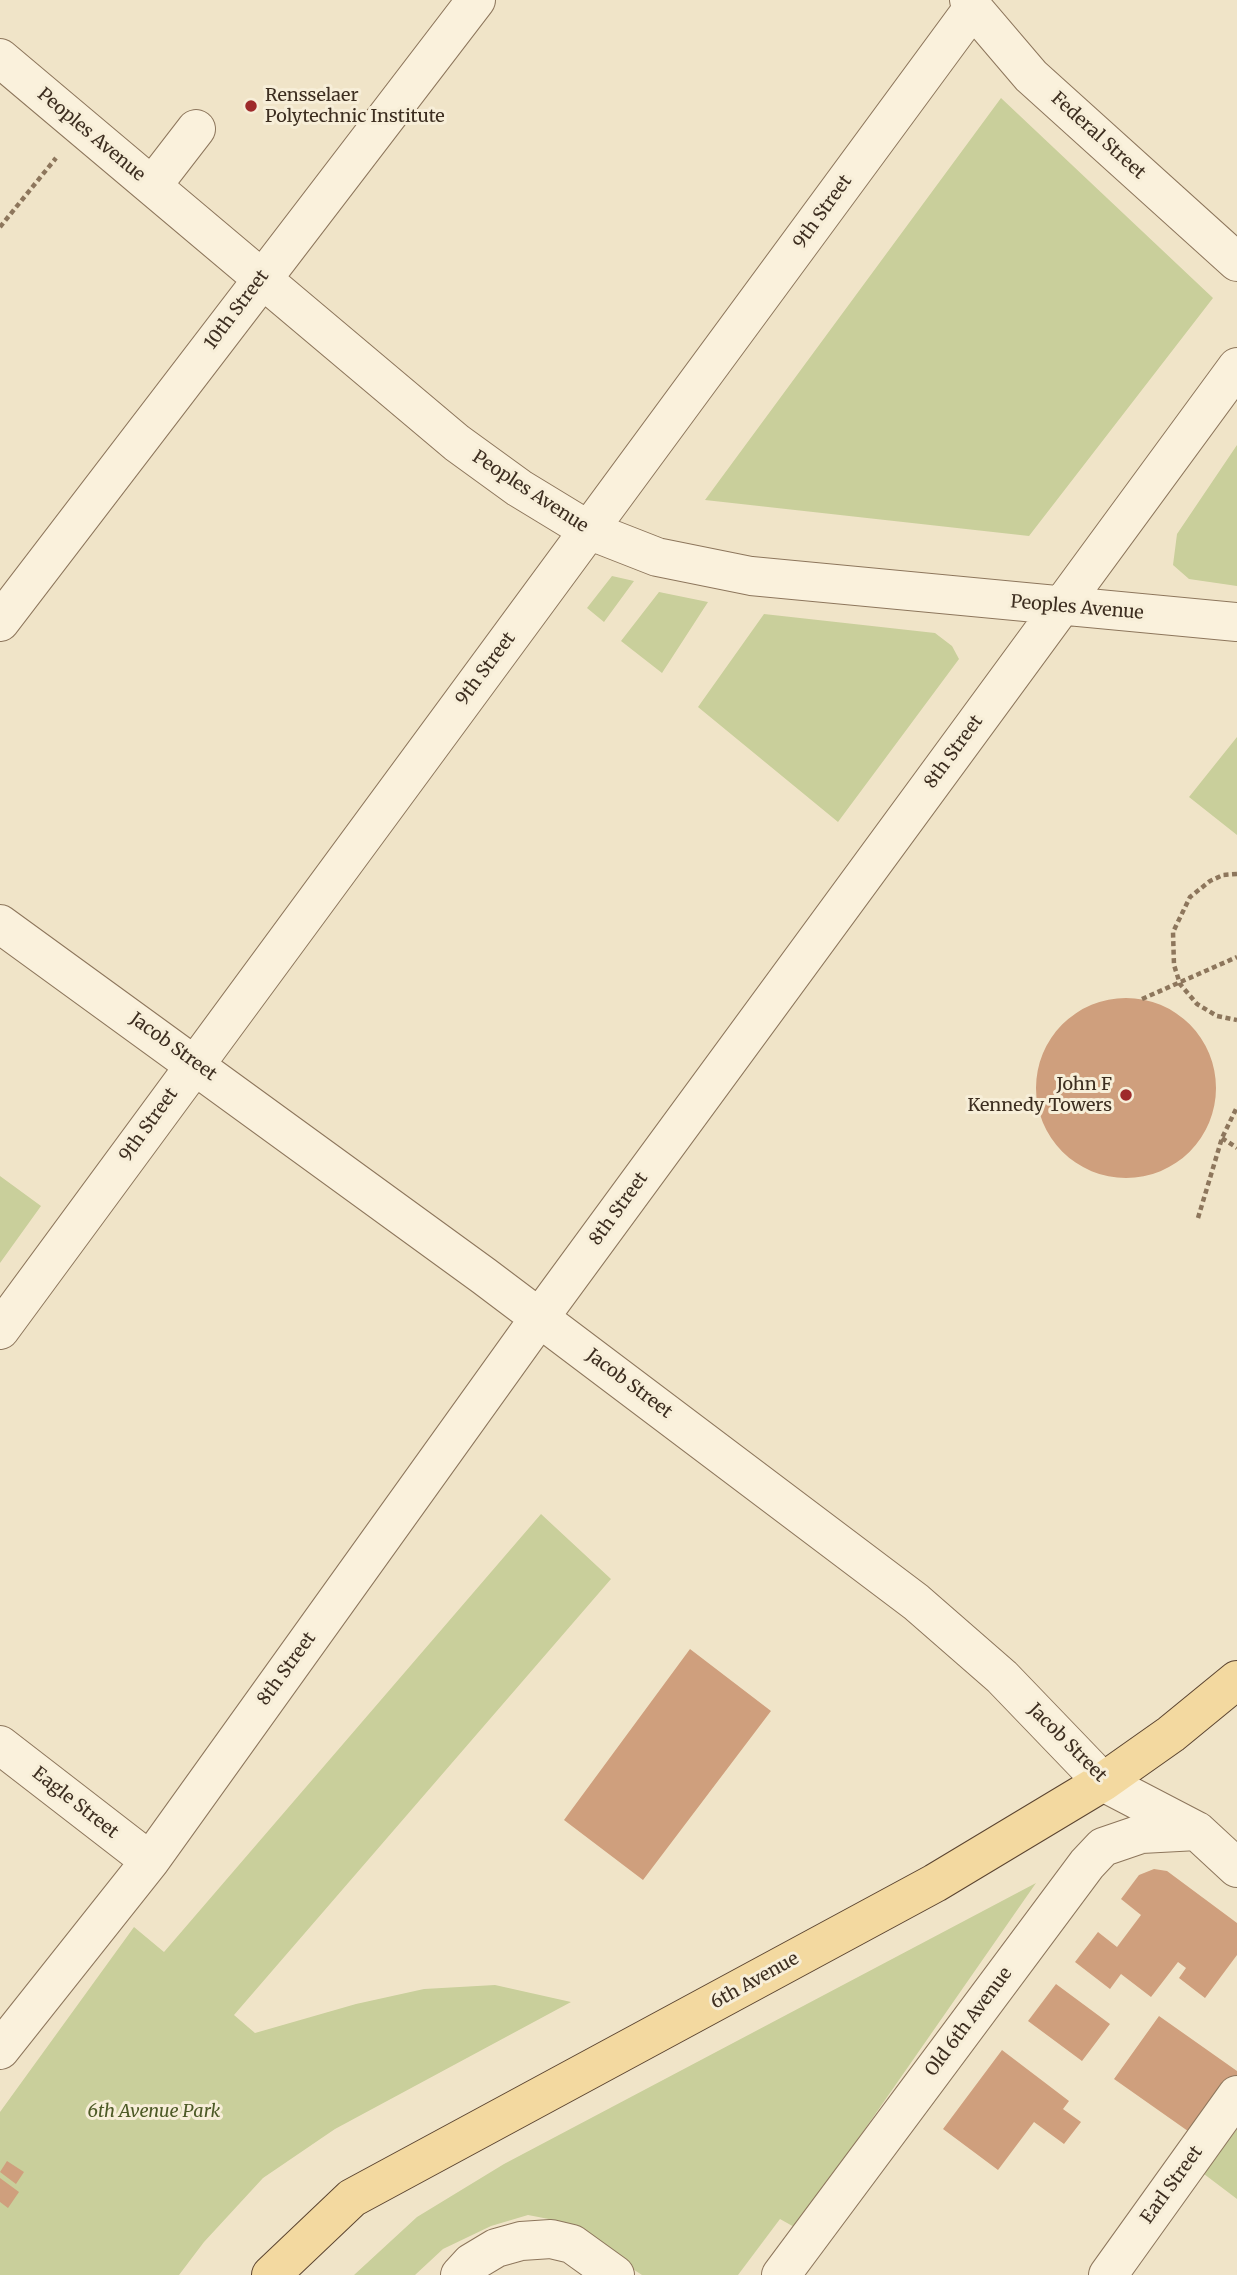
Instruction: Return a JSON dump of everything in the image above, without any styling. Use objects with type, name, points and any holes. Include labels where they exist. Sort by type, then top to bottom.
[{"type":"main road","name":"6th Avenue","points":[[271,2275],[352,2198],[935,1883],[1103,1782],[1171,1734],[1237,1680]]},
{"type":"street","name":"10th Street","points":[[0,622],[476,0]]},
{"type":"street","name":"Federal Street","points":[[971,4],[1031,76],[1237,262]]},
{"type":"street","name":"9th Street","points":[[0,1330],[971,4]]},
{"type":"street","name":"Peoples Avenue","points":[[0,58],[457,443],[519,488],[588,530],[657,558],[751,576],[1237,622]]},
{"type":"street","points":[[152,186],[196,129]]},
{"type":"street","name":"8th Street","points":[[0,2050],[150,1861],[540,1317],[1237,367]]},
{"type":"street","name":"Jacob Street","points":[[0,924],[195,1062],[540,1317],[916,1602],[1002,1677],[1103,1782],[1197,1831],[1237,1868]]},
{"type":"street","name":"Eagle Street","points":[[0,1745],[150,1861]]},
{"type":"street","points":[[1103,1782],[1103,1847],[1141,1834],[1197,1831]]},
{"type":"street","name":"Old 6th Avenue","points":[[781,2275],[1087,1864],[1103,1847]]},
{"type":"street","name":"Earl Street","points":[[1108,2275],[1237,2095]]},
{"type":"street","points":[[460,2275],[471,2263],[496,2248],[521,2241],[551,2239],[572,2245],[615,2275]]},
{"type":"path","points":[[0,227],[56,158]]},
{"type":"path","points":[[1237,874],[1223,875],[1210,881],[1182,908],[1173,932],[1174,965],[1180,984],[1197,1003],[1217,1016],[1237,1020]]},
{"type":"path","points":[[1142,999],[1237,957]]},
{"type":"path","points":[[1198,1217],[1222,1138],[1237,1107]]},
{"type":"path","points":[[1222,1138],[1237,1148]]},
{"type":"green space","points":[[1001,98],[1213,298],[1029,536],[705,500]]},
{"type":"green space","points":[[1237,445],[1237,586],[1189,579],[1173,565],[1177,534]]},
{"type":"green space","points":[[612,576],[634,581],[604,622],[587,608]]},
{"type":"green space","points":[[659,592],[708,602],[662,673],[621,641]]},
{"type":"green space","points":[[764,614],[935,633],[952,646],[959,659],[838,822],[698,707]]},
{"type":"green space","points":[[1237,737],[1237,835],[1189,797]]},
{"type":"green space","points":[[0,1176],[41,1206],[0,1263]]},
{"type":"green space","name":"6th Avenue Park","points":[[541,1514],[611,1579],[234,2015],[255,2033],[356,2004],[424,1989],[495,1985],[571,2002],[335,2129],[263,2178],[204,2242],[179,2275],[0,2275],[0,2112],[134,1927],[164,1952]]},
{"type":"green space","points":[[1036,1883],[796,2228],[780,2219],[738,2275],[642,2275],[559,2221],[528,2215],[491,2226],[443,2249],[415,2275],[354,2275],[417,2217],[504,2164]]},
{"type":"green space","points":[[1237,2129],[1237,2199],[1204,2174]]},
{"type":"building","name":"John F Kennedy Towers","points":[[1126,998],[1160,1005],[1190,1024],[1209,1054],[1216,1088],[1209,1122],[1190,1152],[1160,1171],[1126,1178],[1092,1171],[1062,1152],[1043,1122],[1036,1088],[1043,1054],[1062,1024],[1092,1005]]},
{"type":"building","points":[[690,1649],[771,1711],[643,1880],[564,1820]]},
{"type":"building","points":[[1154,1869],[1167,1871],[1237,1923],[1237,1955],[1205,1998],[1179,1978],[1186,1968],[1178,1962],[1151,1997],[1121,1974],[1110,1989],[1075,1962],[1098,1932],[1117,1947],[1141,1915],[1121,1899],[1139,1875]]},
{"type":"building","points":[[1056,1984],[1110,2024],[1082,2061],[1028,2021]]},
{"type":"building","points":[[1159,2016],[1237,2071],[1237,2076],[1195,2136],[1114,2079]]},
{"type":"building","points":[[1002,2050],[1069,2101],[1063,2109],[1081,2122],[1064,2144],[1034,2122],[998,2170],[943,2129]]},
{"type":"building","points":[[7,2161],[24,2172],[16,2184],[0,2172]]},
{"type":"building","points":[[0,2178],[19,2192],[8,2208],[0,2202]]},
{"type":"place","name":"Rensselaer Polytechnic Institute","points":[[251,106]]},
{"type":"place","name":"John F Kennedy Towers","points":[[1126,1095]]}]
